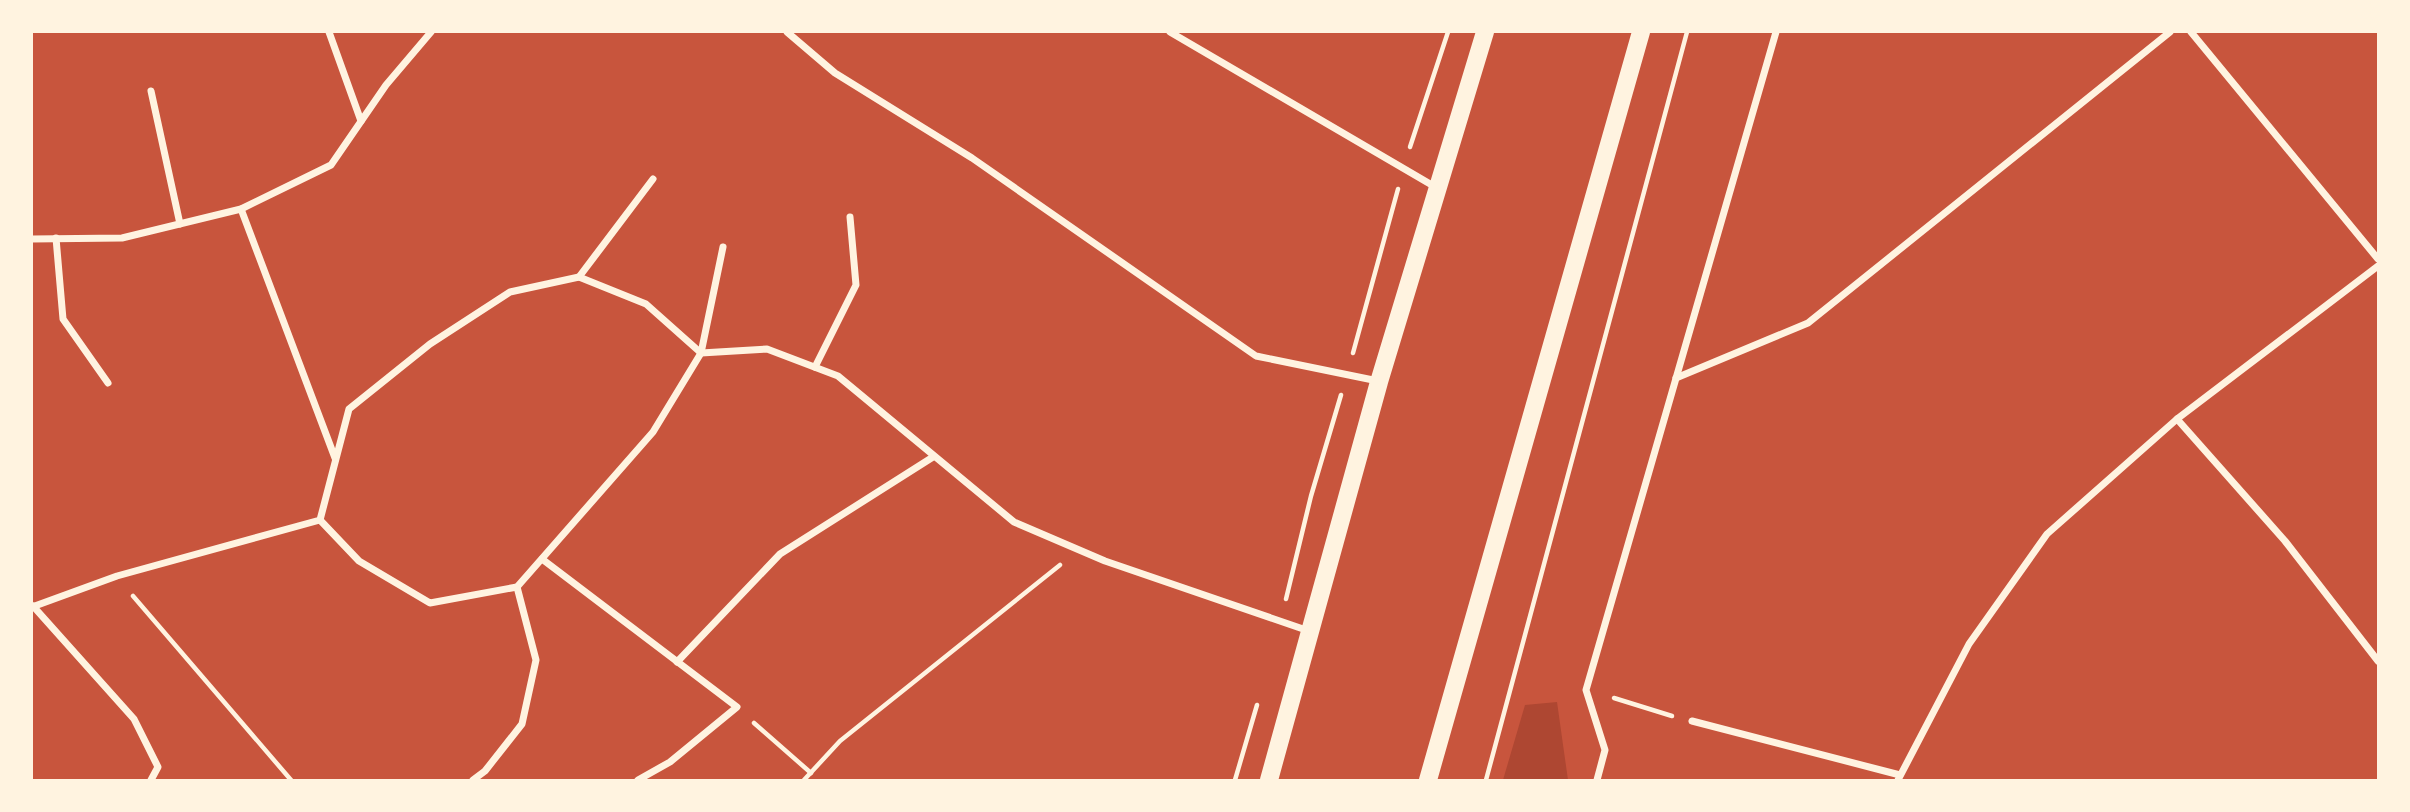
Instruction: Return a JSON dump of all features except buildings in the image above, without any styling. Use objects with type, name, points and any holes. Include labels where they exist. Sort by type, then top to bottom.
[{"type":"main road","points":[[1269,780],[1379,382],[1485,32]]},
{"type":"main road","points":[[1428,780],[1641,32]]},
{"type":"street","points":[[329,32],[361,121]]},
{"type":"street","points":[[32,239],[122,238],[241,209],[331,164],[386,85],[431,32]]},
{"type":"street","points":[[786,32],[835,73],[972,158],[1256,356],[1379,382]]},
{"type":"street","points":[[1170,32],[1438,188]]},
{"type":"street","points":[[1597,780],[1605,750],[1586,690],[1776,32]]},
{"type":"street","points":[[1676,378],[1808,323],[2170,32]]},
{"type":"street","points":[[2191,32],[2378,259]]},
{"type":"street","points":[[151,91],[180,224]]},
{"type":"street","points":[[579,277],[653,179]]},
{"type":"street","points":[[241,209],[335,459]]},
{"type":"street","points":[[815,367],[856,285],[850,217]]},
{"type":"street","points":[[56,238],[63,319],[108,383]]},
{"type":"street","points":[[320,520],[359,561],[430,603],[517,587],[653,432],[701,353],[723,247]]},
{"type":"street","points":[[1692,721],[1899,778],[1969,644],[2047,534],[2177,419],[2378,266]]},
{"type":"street","points":[[320,520],[349,409],[430,344],[510,292],[579,277],[646,304],[701,353],[768,349],[838,376],[1014,522],[1079,550],[1310,632]]},
{"type":"street","points":[[2177,419],[2286,541],[2378,661]]},
{"type":"street","points":[[677,662],[780,554],[933,457]]},
{"type":"street","points":[[151,780],[158,766],[134,719],[32,606],[117,576],[320,520]]},
{"type":"street","points":[[542,559],[737,708],[670,762],[638,780]]},
{"type":"street","points":[[473,780],[485,771],[522,724],[536,660],[517,587]]},
{"type":"street","points":[[485,771],[492,780]]},
{"type":"path","points":[[1281,622],[1311,495],[1404,168],[1448,32]]},
{"type":"path","points":[[1486,780],[1687,32]]},
{"type":"path","points":[[804,780],[840,741],[1079,550]]},
{"type":"path","points":[[117,576],[290,780]]},
{"type":"path","points":[[1586,690],[1692,721]]},
{"type":"path","points":[[1235,780],[1258,701]]},
{"type":"path","points":[[737,708],[811,773]]},
{"type":"shaded area","points":[[1557,702],[1568,780],[1503,780],[1525,705]]}]
